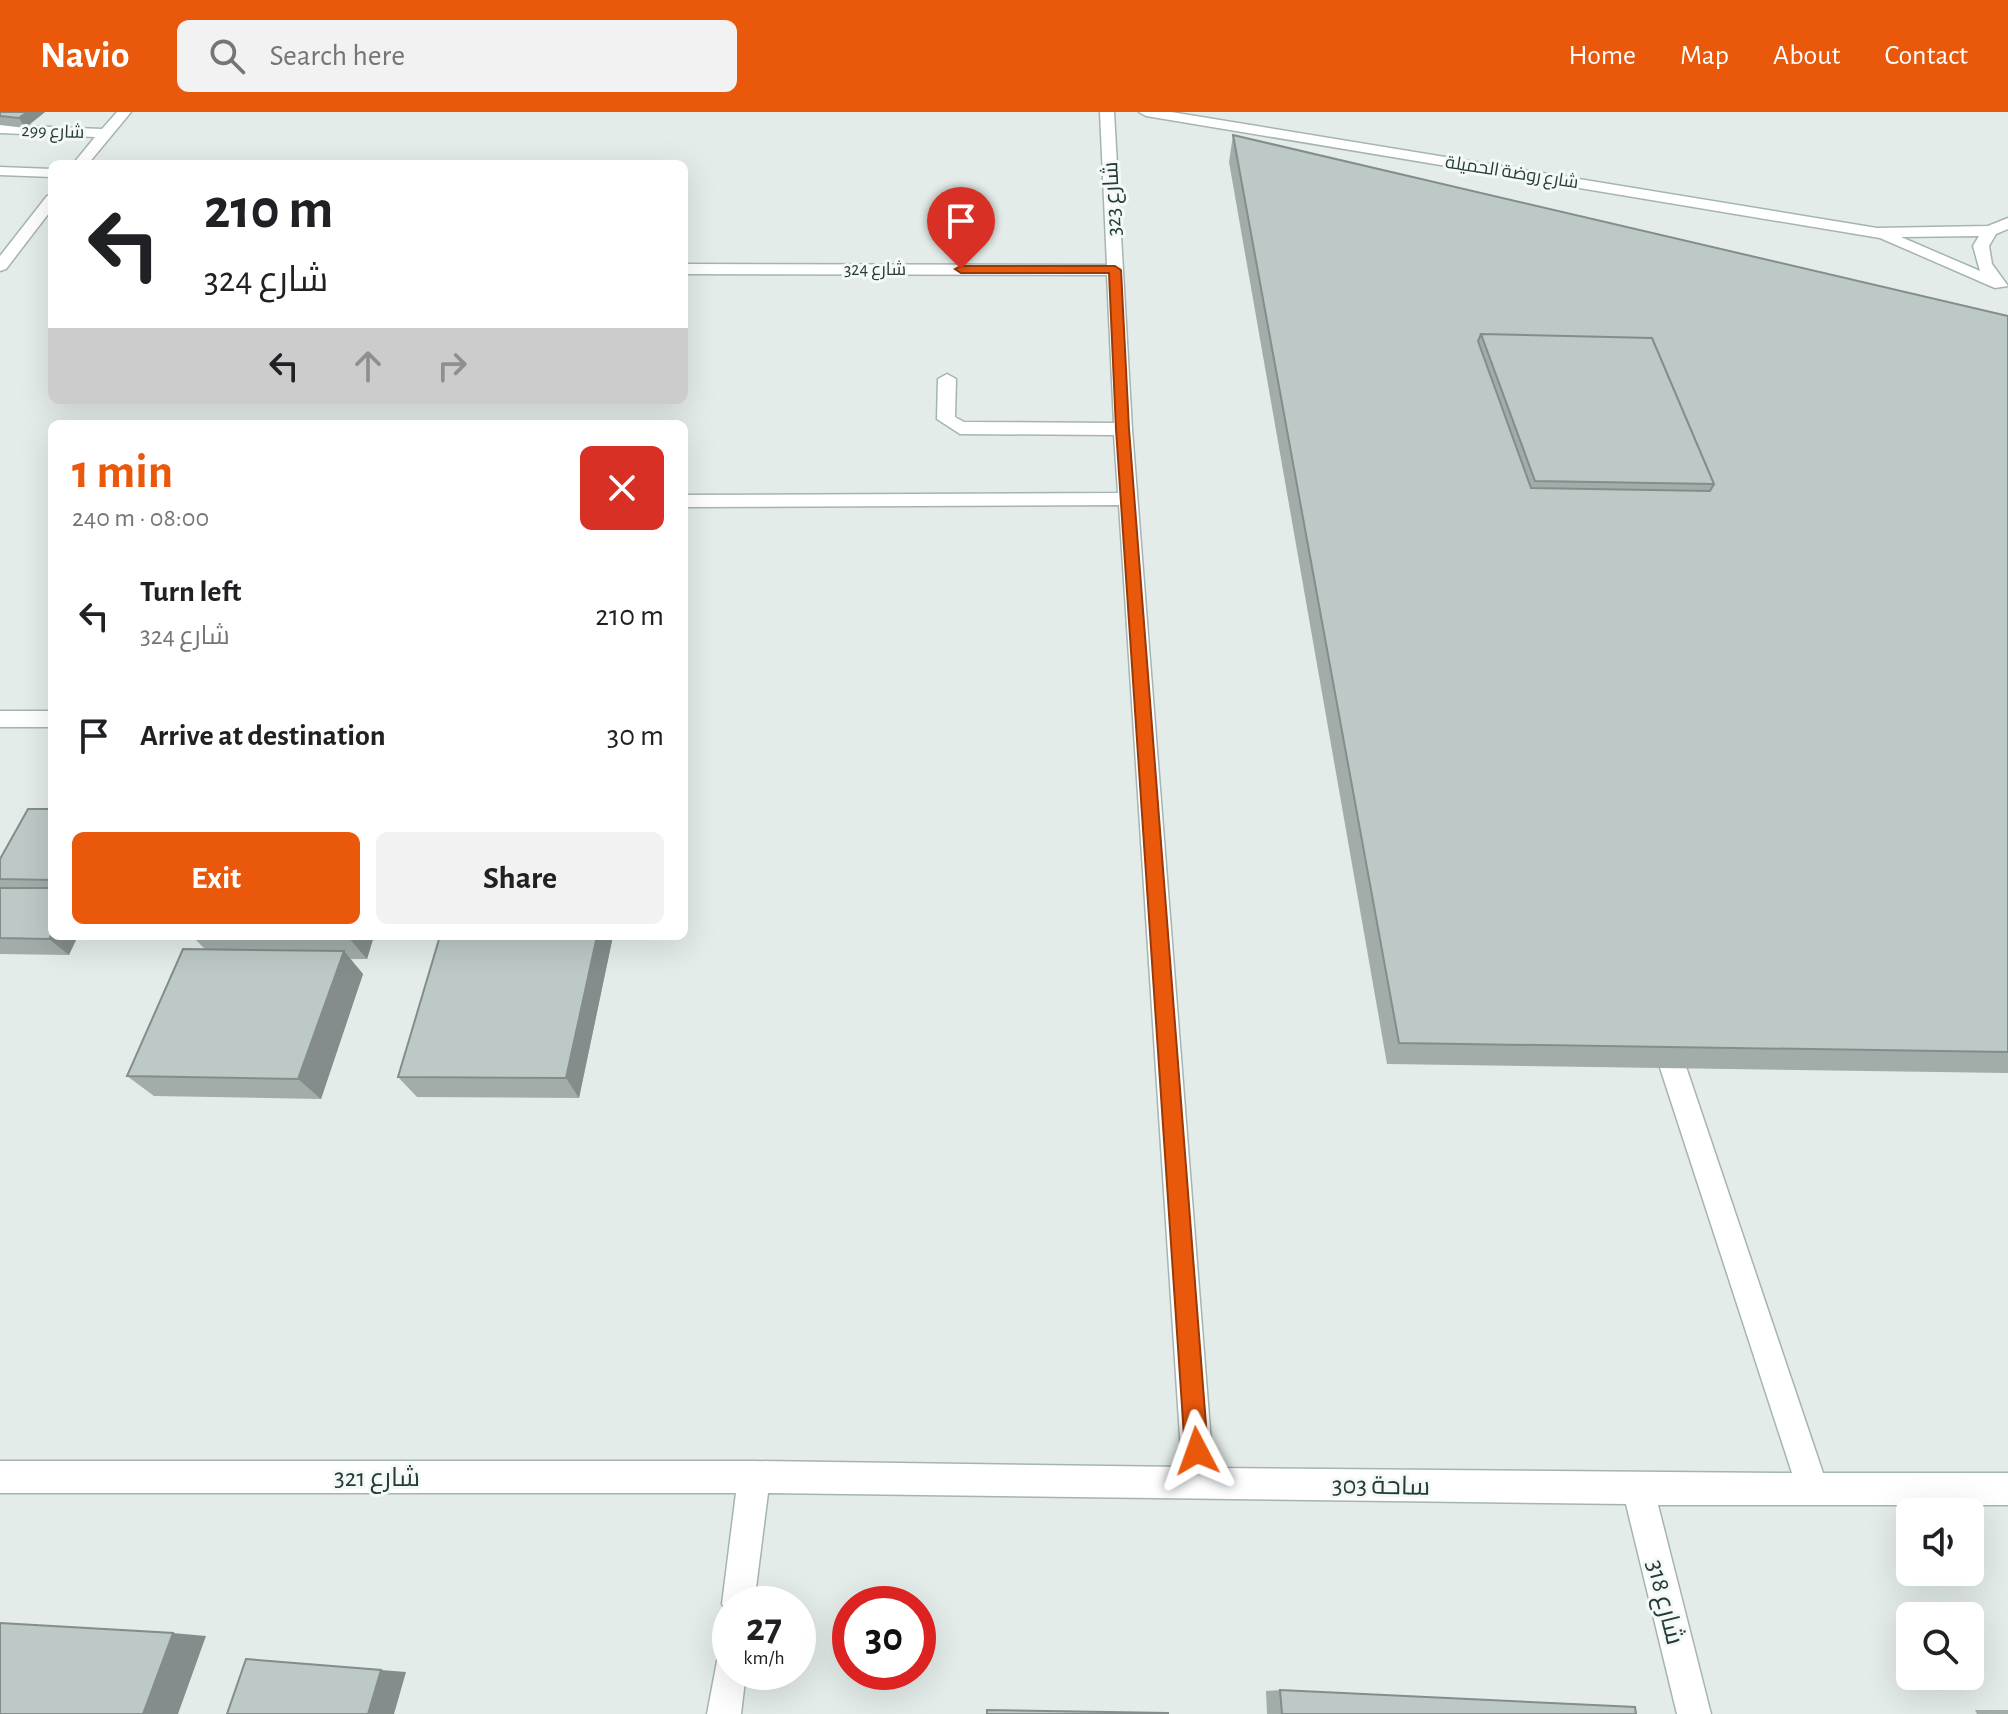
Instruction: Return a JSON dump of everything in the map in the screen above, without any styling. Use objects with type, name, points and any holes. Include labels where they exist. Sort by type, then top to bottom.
[{"type":"street","points":[[83,160],[124,112]]},
{"type":"street","name":"شارع 323","points":[[1107,112],[1123,429],[1199,1483]]},
{"type":"street","name":"شارع روضة الحميلة","points":[[1146,112],[1877,233],[1990,231]]},
{"type":"street","name":"شارع 299","points":[[0,129],[106,133]]},
{"type":"street","name":"شارع 299","points":[[0,171],[48,173]]},
{"type":"street","points":[[0,266],[48,204]]},
{"type":"street","points":[[2004,287],[1984,265],[1981,246],[1990,231],[2008,223]]},
{"type":"street","name":"شارع روضة الحميلة","points":[[1877,233],[2004,287]]},
{"type":"street","name":"شارع 324","points":[[688,269],[1115,270]]},
{"type":"street","points":[[947,379],[946,419],[960,428],[1123,429]]},
{"type":"street","points":[[688,501],[1128,499]]},
{"type":"street","points":[[0,719],[48,719]]},
{"type":"street","points":[[1671,1013],[1655,1013],[1813,1489]]},
{"type":"street","name":"شارع 321","points":[[0,1477],[754,1477]]},
{"type":"street","points":[[740,1586],[754,1477]]},
{"type":"street","name":"ساحة 303","points":[[754,1477],[1638,1489],[2008,1489]]},
{"type":"street","name":"شارع 318","points":[[1638,1489],[1694,1714]]},
{"type":"street","points":[[724,1714],[727,1690]]},
{"type":"building","points":[[0,112],[27,112],[19,118],[0,116]]},
{"type":"building","points":[[1233,135],[2008,316],[2008,1052],[1399,1043]],"holes":[[[1481,334],[1652,338],[1714,484],[1710,491],[1531,488],[1478,341]]]},
{"type":"building","points":[[1481,334],[1652,338],[1714,484],[1535,481]]},
{"type":"building","points":[[28,809],[48,809],[48,880],[0,879],[0,859]]},
{"type":"building","points":[[0,888],[48,888],[48,939],[0,938]]},
{"type":"building","points":[[439,940],[596,940],[566,1078],[398,1077]]},
{"type":"building","points":[[183,949],[344,951],[298,1079],[127,1076]]},
{"type":"building","points":[[0,1623],[173,1633],[143,1714],[0,1714]]},
{"type":"building","points":[[246,1659],[381,1670],[368,1714],[227,1714]]},
{"type":"building","points":[[1280,1690],[1635,1707],[1636,1714],[1282,1714]]},
{"type":"building","points":[[987,1710],[1168,1713],[1168,1714],[987,1714]]},
{"type":"route","points":[[961,269],[1115,270],[1123,429],[1197,1451]]}]
